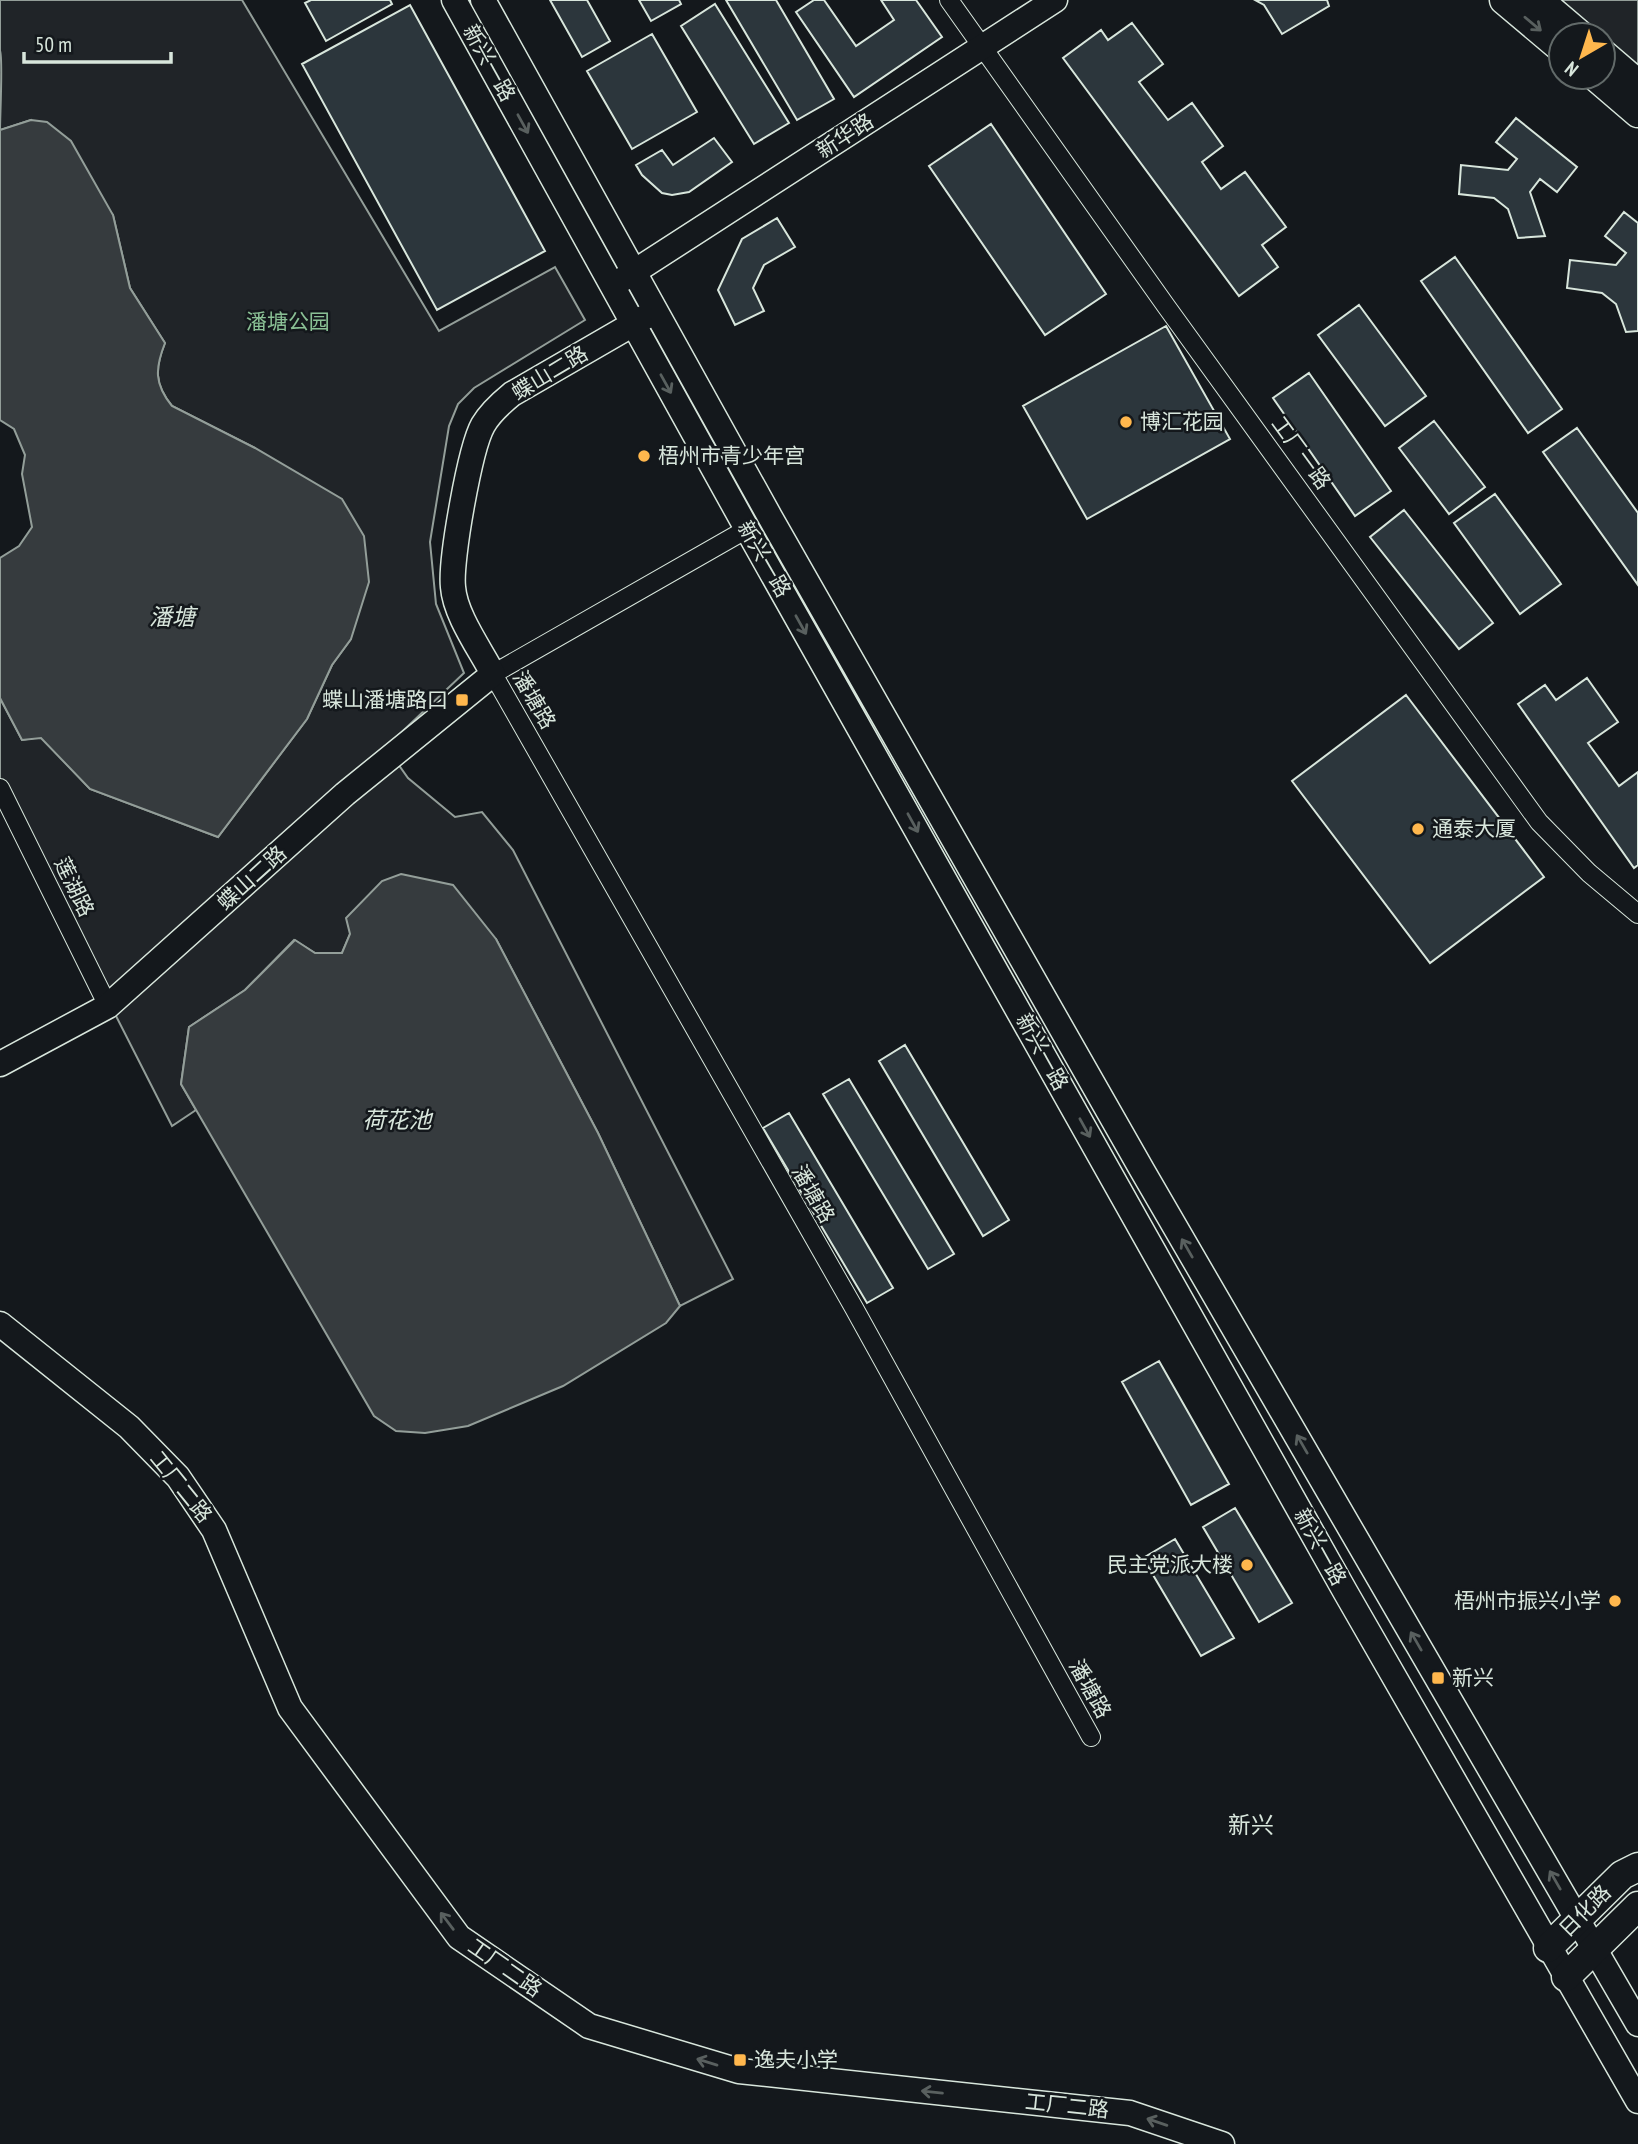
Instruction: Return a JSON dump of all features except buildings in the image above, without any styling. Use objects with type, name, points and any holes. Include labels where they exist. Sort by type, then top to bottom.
[{"type":"main road","name":"新兴一路","points":[[454,0],[747,529],[1346,1593],[1638,2101]]},
{"type":"main road","name":"新兴一路","points":[[483,0],[770,517],[1135,1158],[1638,2024]]},
{"type":"main road","name":"新华路","points":[[612,286],[1055,0]]},
{"type":"main road","points":[[1504,0],[1547,36]]},
{"type":"main road","points":[[1539,0],[1564,21]]},
{"type":"main road","points":[[1617,66],[1638,83]]},
{"type":"main road","points":[[1612,91],[1638,113]]},
{"type":"main road","name":"蝶山二路","points":[[0,1064],[108,1006],[345,794],[493,674],[457,605],[453,586],[455,557],[473,453],[483,426],[497,407],[512,394],[656,310]]},
{"type":"main road","name":"工厂二路","points":[[0,1324],[129,1427],[178,1477],[214,1530],[290,1708],[459,1937],[589,2026],[739,2071],[1130,2113],[1222,2144]]},
{"type":"main road","name":"日化路","points":[[1548,1948],[1633,1867]]},
{"type":"main road","name":"日化路","points":[[1566,1977],[1635,1911]]},
{"type":"street","name":"工厂一路","points":[[949,0],[1539,822],[1589,873],[1638,914]]},
{"type":"street","name":"蝶山二路","points":[[493,674],[747,529]]},
{"type":"street","name":"潘塘路","points":[[493,674],[853,1308],[1091,1737]]},
{"type":"street","name":"莲湖路","points":[[0,788],[108,1006]]},
{"type":"green space","name":"潘塘公园","points":[[0,0],[242,0],[439,331],[555,267],[585,320],[474,388],[458,404],[449,426],[430,542],[436,604],[464,673],[386,747],[408,778],[455,817],[482,812],[513,850],[733,1279],[680,1306],[598,1133],[496,939],[350,934],[342,953],[315,953],[294,940],[245,990],[189,1027],[181,1084],[196,1110],[172,1126],[0,788],[0,698],[22,740],[41,737],[90,789],[218,837],[307,719],[332,665],[351,639],[255,448],[172,406],[166,398],[158,376],[159,360],[165,343],[130,288],[113,215],[31,120],[0,130]]},
{"type":"green space","points":[[1539,0],[1638,0],[1638,84],[1617,66],[1617,21],[1564,21]]},
{"type":"water","name":"潘塘","points":[[31,120],[47,122],[71,141],[113,215],[130,288],[165,343],[159,360],[158,376],[162,390],[172,406],[255,448],[342,499],[364,536],[369,582],[351,639],[332,665],[307,719],[218,837],[90,789],[41,738],[22,740],[0,698],[0,558],[19,546],[32,527],[22,474],[25,455],[14,429],[0,420],[0,130]]},
{"type":"water","name":"荷花池","points":[[401,874],[453,885],[496,939],[598,1133],[680,1306],[666,1323],[563,1386],[468,1426],[425,1433],[396,1431],[374,1416],[181,1084],[189,1027],[245,990],[295,940],[315,953],[342,953],[350,934],[346,918],[382,881]]},
{"type":"place","name":"博汇花园","points":[[1126,422]]},
{"type":"place","name":"梧州市青少年宫","points":[[644,456]]},
{"type":"place","name":"蝶山潘塘路口","points":[[462,700]]},
{"type":"place","name":"通泰大厦","points":[[1418,829]]},
{"type":"place","name":"民主党派大楼","points":[[1247,1565]]},
{"type":"place","name":"梧州市振兴小学","points":[[1615,1601]]},
{"type":"place","name":"新兴","points":[[1438,1678]]},
{"type":"place","name":"逸夫小学","points":[[740,2060]]},
{"type":"district","name":"新兴","points":[[1251,1825]]}]
